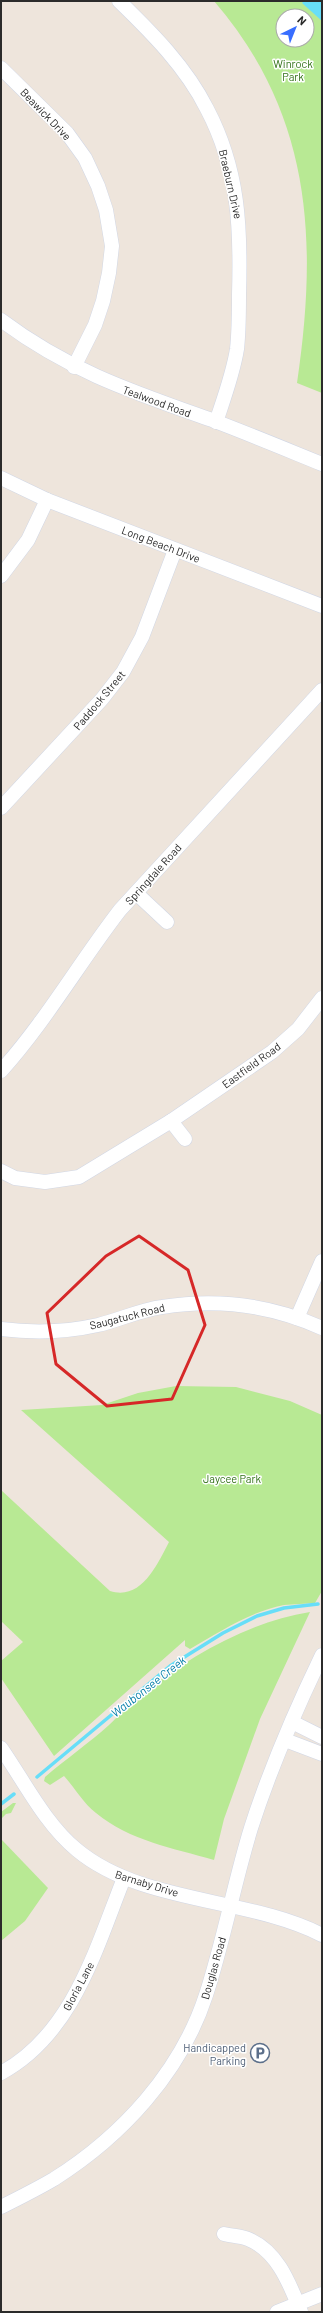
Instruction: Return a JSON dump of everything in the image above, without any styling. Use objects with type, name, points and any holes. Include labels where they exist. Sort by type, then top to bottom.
[{"type":"street","name":"Braeburn Drive","points":[[119,1],[166,50],[202,100],[220,137],[234,188],[240,223],[237,349],[230,379],[216,422]]},
{"type":"street","name":"Beawick Drive","points":[[1,68],[67,133],[85,158],[98,186],[106,210],[112,246],[109,273],[103,301],[97,319],[74,367]]},
{"type":"street","name":"Tealwood Road","points":[[1,320],[36,346],[74,367],[126,390],[216,422],[322,464]]},
{"type":"street","name":"Long Beach Drive","points":[[1,478],[47,500],[322,606]]},
{"type":"street","points":[[1,576],[28,540],[47,500]]},
{"type":"street","name":"Paddock Street","points":[[1,808],[102,699],[123,672],[142,637],[175,550]]},
{"type":"street","name":"Springdale Road","points":[[1,1071],[37,1028],[101,935],[136,893],[322,690]]},
{"type":"street","points":[[136,893],[167,922]]},
{"type":"street","name":"Eastfield Road","points":[[1,1171],[15,1178],[45,1182],[79,1177],[172,1121],[272,1052],[298,1029],[322,998]]},
{"type":"street","points":[[172,1121],[185,1139]]},
{"type":"street","points":[[297,1318],[322,1261]]},
{"type":"street","name":"Saugatuck Road","points":[[1,1330],[19,1332],[61,1330],[97,1325],[161,1307],[214,1302],[242,1304],[297,1318],[322,1328]]},
{"type":"street","name":"Douglas Road","points":[[1,2207],[53,2179],[101,2146],[158,2086],[184,2044],[197,2017],[212,1975],[251,1827],[292,1722],[322,1655]]},
{"type":"street","points":[[292,1722],[322,1737]]},
{"type":"street","points":[[285,1740],[322,1754]]},
{"type":"street","name":"Barnaby Drive","points":[[1,1748],[55,1827],[76,1849],[98,1866],[124,1878],[275,1918],[309,1928],[322,1935]]},
{"type":"street","name":"Gloria Lane","points":[[1,2073],[31,2050],[49,2032],[70,2004],[86,1975],[124,1878]]},
{"type":"street","points":[[224,2234],[249,2239],[266,2251],[281,2267],[300,2308]]},
{"type":"street","points":[[277,2312],[300,2308],[322,2294]]},
{"type":"highlighted area","points":[[139,1236],[188,1270],[205,1325],[172,1399],[107,1406],[56,1364],[47,1313],[106,1256]]},
{"type":"green space","name":"Winrock Park","points":[[214,1],[322,1],[322,393],[297,383],[307,279],[306,229],[300,181],[289,134],[271,89],[247,44]]},
{"type":"green space","name":"Jaycee Park","points":[[176,1386],[236,1387],[290,1401],[322,1415],[322,1591],[315,1603],[284,1605],[259,1612],[235,1623],[190,1649],[185,1646],[185,1640],[54,1756],[1,1678],[1,1661],[23,1642],[1,1621],[1,1490],[110,1591],[121,1593],[131,1591],[139,1586],[147,1579],[169,1542],[21,1410],[102,1405],[138,1393]]},
{"type":"green space","points":[[310,1612],[260,1719],[224,1819],[214,1860],[137,1837],[109,1823],[91,1809],[64,1776],[50,1785],[44,1781],[45,1777],[101,1732],[136,1699],[178,1667],[241,1633],[287,1617]]},
{"type":"green space","points":[[13,1803],[16,1803],[11,1813],[6,1814],[1,1819],[1,1812]]},
{"type":"green space","points":[[1,1839],[48,1888],[25,1921],[1,1941]]},
{"type":"water","points":[[304,1],[322,1],[322,21],[315,15],[315,8],[308,8],[302,3]]},
{"type":"waterway","name":"Waubonsee Creek","points":[[37,1777],[170,1666],[223,1633],[257,1616],[284,1608],[318,1604]]},
{"type":"waterway","name":"Waubonsee Creek","points":[[1,1804],[14,1794]]},
{"type":"place","name":"Handicapped Parking","points":[[260,2053]]}]
